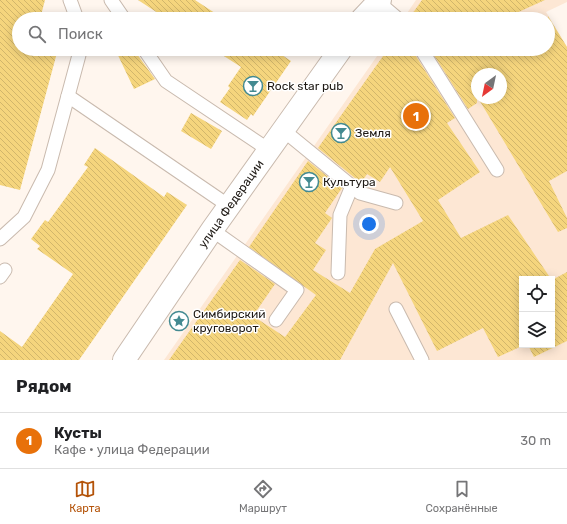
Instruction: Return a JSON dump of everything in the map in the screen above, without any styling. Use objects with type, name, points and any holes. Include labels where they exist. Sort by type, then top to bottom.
[{"type":"street","points":[[369,12],[379,1]]},
{"type":"street","name":"улица Федерации","points":[[124,360],[212,230],[336,56]]},
{"type":"lane","points":[[70,0],[74,12]]},
{"type":"lane","points":[[111,0],[119,12]]},
{"type":"lane","points":[[379,1],[391,12]]},
{"type":"lane","points":[[0,239],[24,217],[48,170],[78,56]]},
{"type":"lane","points":[[149,56],[166,81],[269,150]]},
{"type":"lane","points":[[425,56],[498,170]]},
{"type":"lane","points":[[68,96],[229,206]]},
{"type":"lane","points":[[283,130],[360,193],[396,203]]},
{"type":"lane","points":[[338,273],[340,215],[352,186]]},
{"type":"lane","points":[[212,230],[297,290],[276,320]]},
{"type":"lane","points":[[396,308],[422,360]]},
{"type":"shaded area","points":[[416,0],[567,0],[567,2],[546,12],[408,12]]},
{"type":"shaded area","points":[[555,27],[567,47],[567,360],[164,360],[377,56],[555,56]]},
{"type":"building","points":[[0,0],[45,0],[42,12],[12,12],[12,56],[56,56],[20,190],[0,185]]},
{"type":"building","points":[[138,0],[195,0],[213,12],[156,12]]},
{"type":"building","points":[[422,0],[545,0],[518,12],[414,12]]},
{"type":"building","points":[[555,27],[567,47],[567,171],[549,181],[567,218],[567,228],[558,232],[482,104],[507,104],[507,68],[471,68],[471,104],[476,104],[468,109],[434,56],[555,56]]},
{"type":"building","points":[[118,56],[138,56],[155,79],[134,89]]},
{"type":"building","points":[[224,56],[284,56],[291,61],[253,116],[251,114],[247,120],[220,102],[230,88],[228,86],[241,67]]},
{"type":"building","points":[[383,56],[416,56],[455,118],[447,123],[480,172],[438,200],[461,238],[508,215],[549,276],[519,276],[519,347],[498,357],[483,328],[437,351],[393,263],[340,360],[169,360],[240,260],[275,284],[253,316],[285,337],[316,295],[249,247],[308,161],[342,188],[325,213],[332,218],[315,243],[326,250],[313,270],[350,293],[375,249],[423,221],[390,167],[380,182],[367,174],[361,183],[318,148]]},
{"type":"building","points":[[191,113],[222,131],[211,149],[181,131]]},
{"type":"building","points":[[95,148],[164,197],[167,192],[187,205],[79,360],[0,360],[0,331],[22,347],[73,274],[37,249],[40,246],[31,239],[45,220],[48,222],[88,167],[84,165]]},
{"type":"building","points":[[567,272],[567,341],[555,347],[555,312],[555,278]]},
{"type":"building","points":[[530,348],[553,348],[534,357]]},
{"type":"place","name":"Rock star pub","points":[[253,86]]},
{"type":"place","name":"Кусты","points":[[416,116]]},
{"type":"place","name":"Земля","points":[[341,133]]},
{"type":"place","name":"Культура","points":[[309,182]]},
{"type":"place","name":"Симбирский круговорот","points":[[179,321]]}]
